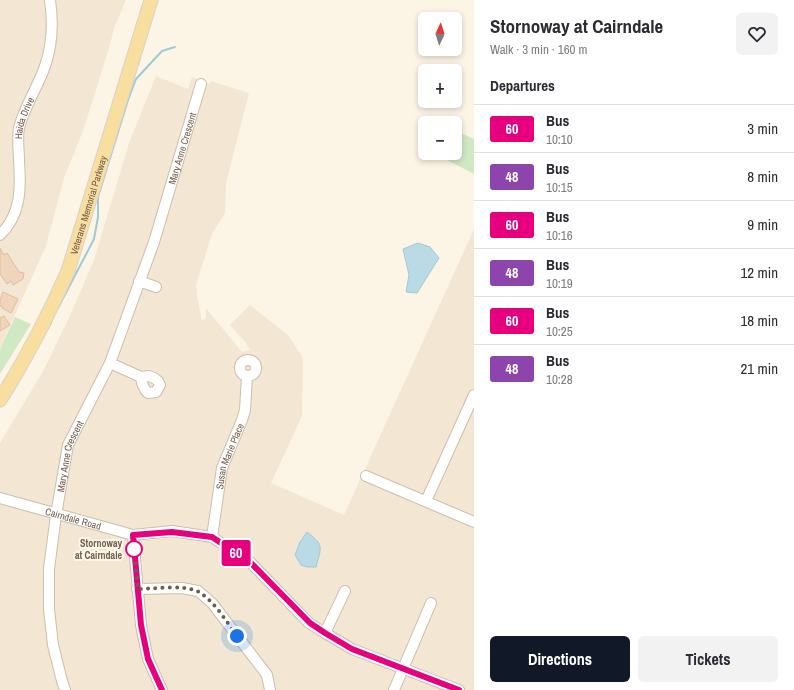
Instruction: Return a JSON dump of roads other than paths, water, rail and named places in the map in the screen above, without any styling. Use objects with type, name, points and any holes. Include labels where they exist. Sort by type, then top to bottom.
[{"type":"main road","name":"Veterans Memorial Parkway","points":[[0,400],[50,313],[68,271],[151,0]]},
{"type":"street","name":"Haida Drive","points":[[0,235],[8,226],[18,205],[20,192],[17,138],[20,126],[46,66],[51,37],[50,0]]},
{"type":"street","name":"Mary Anne Crescent","points":[[65,690],[53,645],[49,609],[49,569],[56,515],[68,445],[110,363],[154,242],[201,84]]},
{"type":"street","points":[[140,281],[156,287]]},
{"type":"street","points":[[110,363],[141,377]]},
{"type":"street","name":"Susan Marie Place","points":[[212,537],[222,468],[245,410],[248,376]]},
{"type":"street","points":[[426,501],[474,395]]},
{"type":"street","points":[[366,476],[474,522]]},
{"type":"street","name":"Cairndale Road","points":[[0,498],[56,515],[133,535],[172,532],[212,537],[250,562],[310,623],[325,633],[352,649],[459,690]]},
{"type":"street","points":[[133,535],[141,625],[148,659],[162,690]]},
{"type":"street","points":[[138,589],[182,588],[198,591],[212,603],[268,675],[270,690]]},
{"type":"street","points":[[325,633],[345,591]]},
{"type":"street","points":[[394,690],[431,603]]},
{"type":"water","points":[[418,243],[430,247],[439,258],[417,293],[406,292],[409,275],[403,249]]},
{"type":"water","points":[[307,532],[317,541],[320,547],[316,567],[301,565],[295,555],[300,542]]},
{"type":"waterway","points":[[58,308],[94,239],[98,217],[98,197],[136,79],[162,51],[175,47]]},
{"type":"waterway","points":[[46,331],[51,323]]},
{"type":"place","name":"Stornoway at Cairndale","points":[[134,549]]}]
